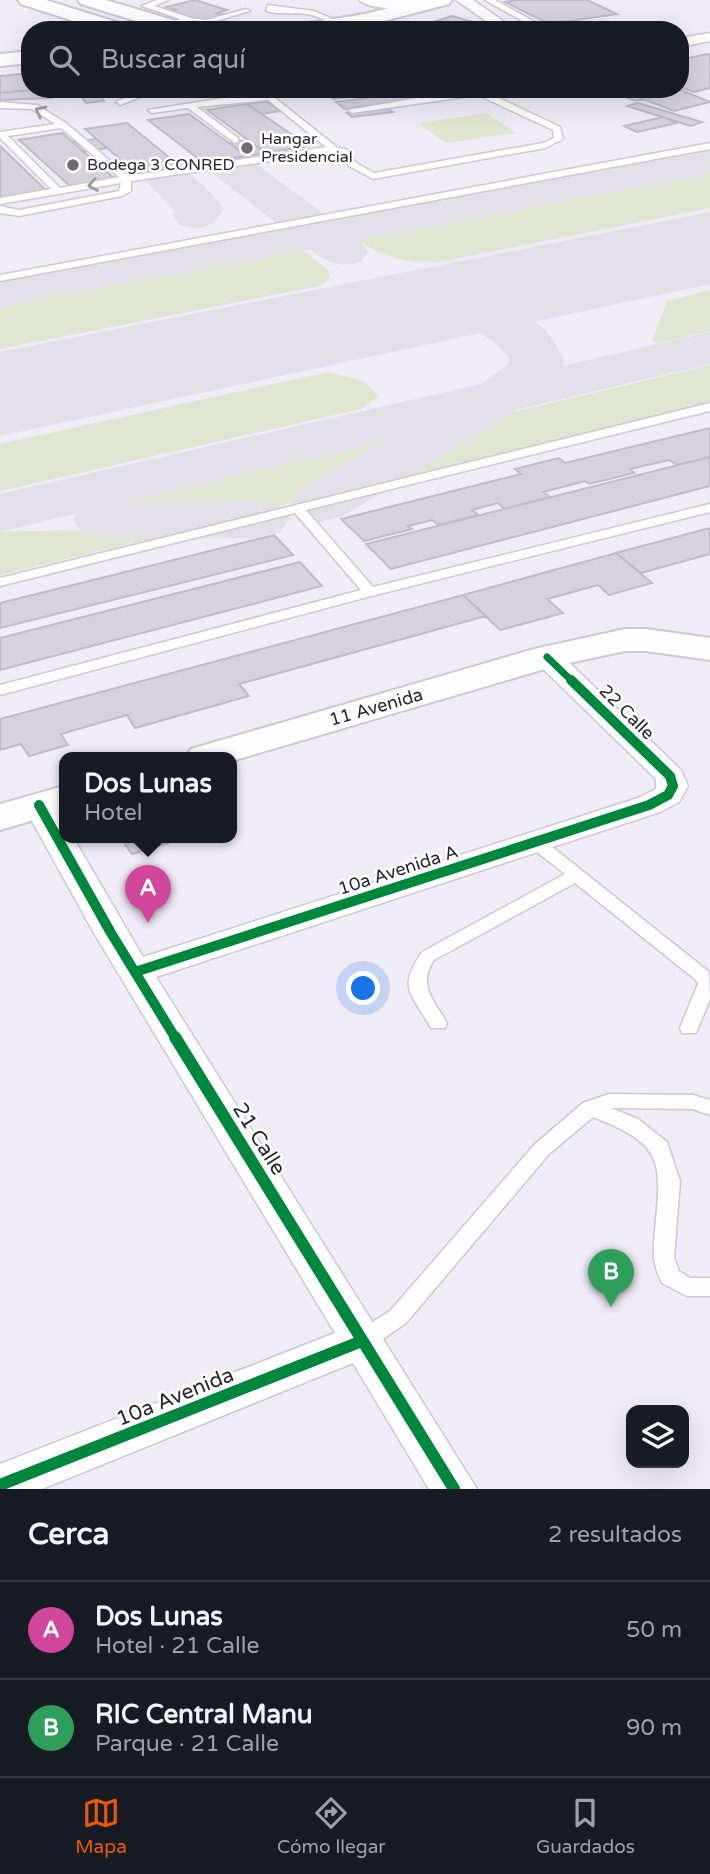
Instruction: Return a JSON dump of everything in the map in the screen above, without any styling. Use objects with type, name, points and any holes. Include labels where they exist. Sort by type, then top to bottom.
[{"type":"main road","points":[[27,0],[93,21]]},
{"type":"main road","points":[[87,0],[167,21]]},
{"type":"main road","points":[[359,21],[443,0]]},
{"type":"main road","points":[[0,60],[21,58]]},
{"type":"main road","points":[[547,657],[625,639],[710,649]]},
{"type":"main road","name":"11 Avenida","points":[[222,752],[547,657]]},
{"type":"main road","points":[[0,817],[52,802]]},
{"type":"street","points":[[463,0],[495,21]]},
{"type":"street","points":[[365,20],[387,9],[372,1]]},
{"type":"street","points":[[372,1],[413,2]]},
{"type":"street","points":[[689,41],[710,37]]},
{"type":"street","name":"22 Calle","points":[[547,657],[670,776],[673,786],[668,795]]},
{"type":"street","name":"10a Avenida A","points":[[135,972],[649,805],[668,795]]},
{"type":"street","name":"21 Calle","points":[[52,802],[57,842],[454,1489]]},
{"type":"street","name":"10a Avenida","points":[[0,1485],[362,1341]]},
{"type":"lane","points":[[164,0],[146,6],[174,21]]},
{"type":"lane","points":[[489,0],[529,21]]},
{"type":"lane","points":[[287,9],[314,13],[334,21]]},
{"type":"lane","points":[[210,21],[246,11]]},
{"type":"lane","points":[[120,102],[130,98]]},
{"type":"lane","points":[[152,110],[242,98]]},
{"type":"lane","points":[[271,98],[335,150]]},
{"type":"lane","points":[[352,110],[426,98]]},
{"type":"lane","points":[[0,201],[126,179],[335,150],[342,151],[352,164],[373,176],[545,145],[559,139],[557,130],[491,98]]},
{"type":"lane","points":[[0,105],[34,107],[63,125],[126,179],[126,191],[117,195],[19,213],[0,209]]},
{"type":"lane","points":[[190,105],[235,140]]},
{"type":"lane","points":[[1,135],[63,125]]},
{"type":"lane","points":[[1,135],[58,191]]},
{"type":"lane","points":[[0,278],[710,146]]},
{"type":"lane","points":[[0,582],[710,407]]},
{"type":"lane","points":[[0,690],[370,592],[710,508]]},
{"type":"lane","points":[[298,509],[370,592]]},
{"type":"lane","points":[[535,842],[703,976],[707,984],[689,1028]]},
{"type":"lane","points":[[438,1023],[416,985],[418,971],[428,956],[577,876]]},
{"type":"lane","points":[[362,1341],[398,1317],[542,1149],[590,1108],[609,1101],[693,1102],[710,1108]]},
{"type":"lane","points":[[590,1108],[631,1124],[660,1147],[670,1181],[663,1258],[670,1277],[687,1287],[710,1287]]},
{"type":"green space","points":[[487,113],[516,133],[446,143],[418,123]]},
{"type":"green space","points":[[710,169],[710,208],[439,262],[395,258],[356,239],[361,233]]},
{"type":"green space","points":[[295,244],[329,271],[330,278],[319,286],[0,349],[0,300]]},
{"type":"green space","points":[[710,290],[710,331],[658,343],[652,341],[667,301]]},
{"type":"green space","points":[[710,365],[710,402],[376,484],[376,481],[493,417]]},
{"type":"green space","points":[[328,372],[363,381],[379,396],[361,409],[0,491],[0,444]]},
{"type":"green space","points":[[408,436],[414,438],[286,505],[104,515],[93,513],[98,508]]},
{"type":"green space","points":[[201,527],[0,575],[0,532]]},
{"type":"building","points":[[195,0],[227,10],[217,13],[226,15],[199,21],[170,12],[176,10],[166,7]]},
{"type":"building","points":[[587,0],[617,14],[569,21],[543,21],[505,2]]},
{"type":"building","points":[[452,16],[470,21],[436,21]]},
{"type":"building","points":[[710,55],[710,88],[694,92],[689,90],[689,58]]},
{"type":"building","points":[[21,74],[21,91],[0,93],[0,76]]},
{"type":"building","points":[[21,91],[21,98],[51,98],[0,100],[0,93]]},
{"type":"building","points":[[689,93],[710,102],[674,111],[643,99],[689,98]]},
{"type":"building","points":[[82,98],[102,98],[104,101],[86,103]]},
{"type":"building","points":[[367,98],[429,98],[345,109],[336,102]]},
{"type":"building","points":[[266,101],[280,111],[262,114],[247,104]]},
{"type":"building","points":[[638,103],[702,122],[691,126],[627,106]]},
{"type":"building","points":[[247,104],[308,146],[266,153],[207,110]]},
{"type":"building","points":[[387,108],[393,112],[352,117],[347,113]]},
{"type":"building","points":[[189,114],[247,156],[204,163],[148,120]]},
{"type":"building","points":[[663,117],[677,123],[637,132],[624,126]]},
{"type":"building","points":[[127,123],[181,167],[137,174],[85,129]]},
{"type":"building","name":"Bodega 3 CONRED","points":[[62,133],[115,179],[70,186],[19,140]]},
{"type":"building","points":[[96,139],[107,148],[83,152],[73,142]]},
{"type":"building","name":"Hangar Presidencial","points":[[247,140],[266,153],[247,156],[229,143]]},
{"type":"building","points":[[0,146],[47,191],[0,198]]},
{"type":"building","points":[[710,428],[710,457],[677,465],[669,460],[630,469],[634,473],[589,484],[585,481],[543,492],[550,497],[504,509],[498,503],[472,510],[478,515],[438,525],[432,520],[408,526],[412,529],[364,541],[341,519],[521,474],[515,469],[559,458],[565,463]]},
{"type":"building","points":[[710,457],[710,486],[391,569],[366,544]]},
{"type":"building","points":[[710,528],[710,554],[641,573],[616,553]]},
{"type":"building","points":[[274,535],[293,555],[0,628],[0,603]]},
{"type":"building","points":[[616,553],[652,583],[609,595],[598,585],[547,599],[563,613],[500,630],[463,595]]},
{"type":"building","points":[[300,562],[322,586],[0,670],[0,638]]},
{"type":"building","points":[[463,595],[486,616],[239,684],[249,696],[135,728],[127,715],[61,734],[68,745],[29,756],[21,744],[0,750],[0,719]]},
{"type":"building","points":[[124,843],[168,843],[132,854]]},
{"type":"taxiway","points":[[319,233],[710,161]]},
{"type":"taxiway","points":[[232,167],[319,233]]},
{"type":"taxiway","points":[[163,176],[201,209],[196,215]]},
{"type":"taxiway","points":[[0,292],[319,233]]},
{"type":"taxiway","points":[[319,233],[344,252]]},
{"type":"taxiway","points":[[394,290],[495,321],[528,344],[537,360],[531,373],[500,397]]},
{"type":"taxiway","points":[[500,397],[710,348]]},
{"type":"taxiway","points":[[0,513],[500,397]]},
{"type":"taxiway","points":[[321,503],[500,397]]},
{"type":"taxiway","points":[[105,520],[258,519]]},
{"type":"runway","points":[[0,394],[710,248]]},
{"type":"cycle path","points":[[135,972],[649,805],[668,795],[673,786],[670,776],[547,657]]},
{"type":"cycle path","points":[[39,805],[59,841]]},
{"type":"cycle path","points":[[60,843],[111,933],[454,1489]]},
{"type":"cycle path","points":[[0,1485],[362,1341]]},
{"type":"place","name":"Hangar Presidencial","points":[[247,148]]},
{"type":"place","name":"Bodega 3 CONRED","points":[[73,165]]},
{"type":"place","name":"Dos Lunas","points":[[148,923]]},
{"type":"place","name":"RIC Central Manu","points":[[611,1307]]}]
